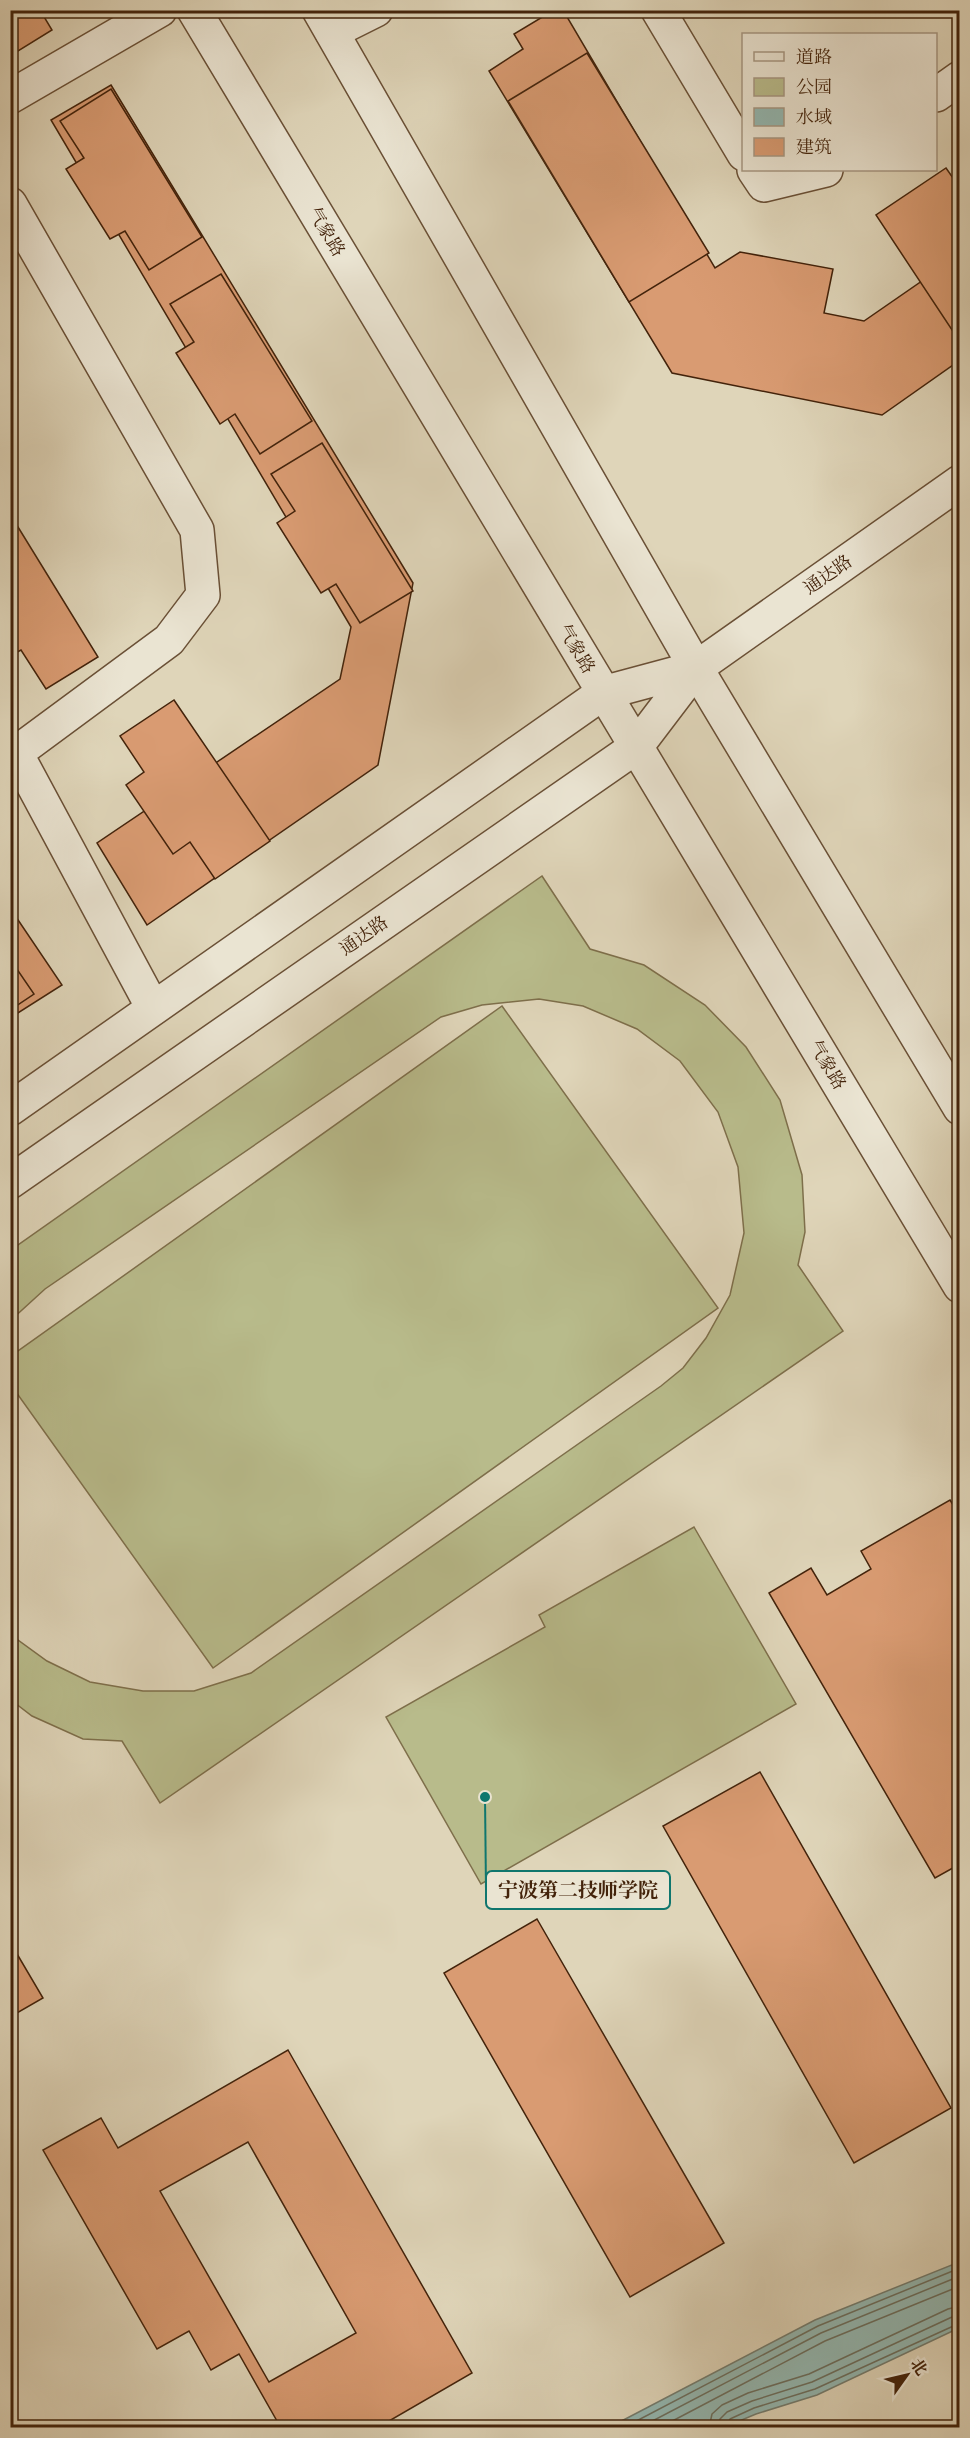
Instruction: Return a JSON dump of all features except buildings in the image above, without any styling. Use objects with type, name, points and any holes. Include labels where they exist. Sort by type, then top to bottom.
[{"type":"street","points":[[10,97],[160,10]]},
{"type":"street","name":"气象路","points":[[194,10],[960,1286]]},
{"type":"street","points":[[376,10],[325,21],[696,668],[960,1108]]},
{"type":"street","points":[[658,10],[742,151]]},
{"type":"street","points":[[937,94],[960,78]]},
{"type":"street","points":[[755,171],[764,185],[822,171]]},
{"type":"street","points":[[10,204],[196,530],[203,595],[169,640],[14,755],[153,1008]]},
{"type":"street","name":"通达路","points":[[10,1182],[636,747],[696,668],[960,482]]},
{"type":"street","name":"通达路","points":[[10,1109],[603,693],[696,668]]},
{"type":"green space","points":[[542,876],[590,949],[644,965],[705,1005],[746,1047],[780,1100],[802,1175],[805,1232],[798,1265],[843,1331],[160,1803],[122,1741],[83,1739],[32,1716],[11,1700],[11,1635],[47,1661],[90,1682],[143,1691],[194,1691],[251,1673],[661,1386],[683,1368],[706,1338],[730,1295],[744,1233],[738,1167],[718,1112],[680,1061],[637,1029],[583,1006],[539,999],[482,1005],[441,1017],[45,1289],[11,1320],[11,1250]]},
{"type":"green space","points":[[502,1006],[718,1308],[213,1668],[11,1385],[11,1356]]},
{"type":"green space","points":[[694,1527],[796,1704],[481,1884],[386,1717],[545,1627],[539,1615]]},
{"type":"water","points":[[959,2262],[959,2328],[817,2395],[756,2414],[725,2427],[610,2427],[815,2320]]},
{"type":"place","name":"宁波第二技师学院","points":[[485,1797]]}]
